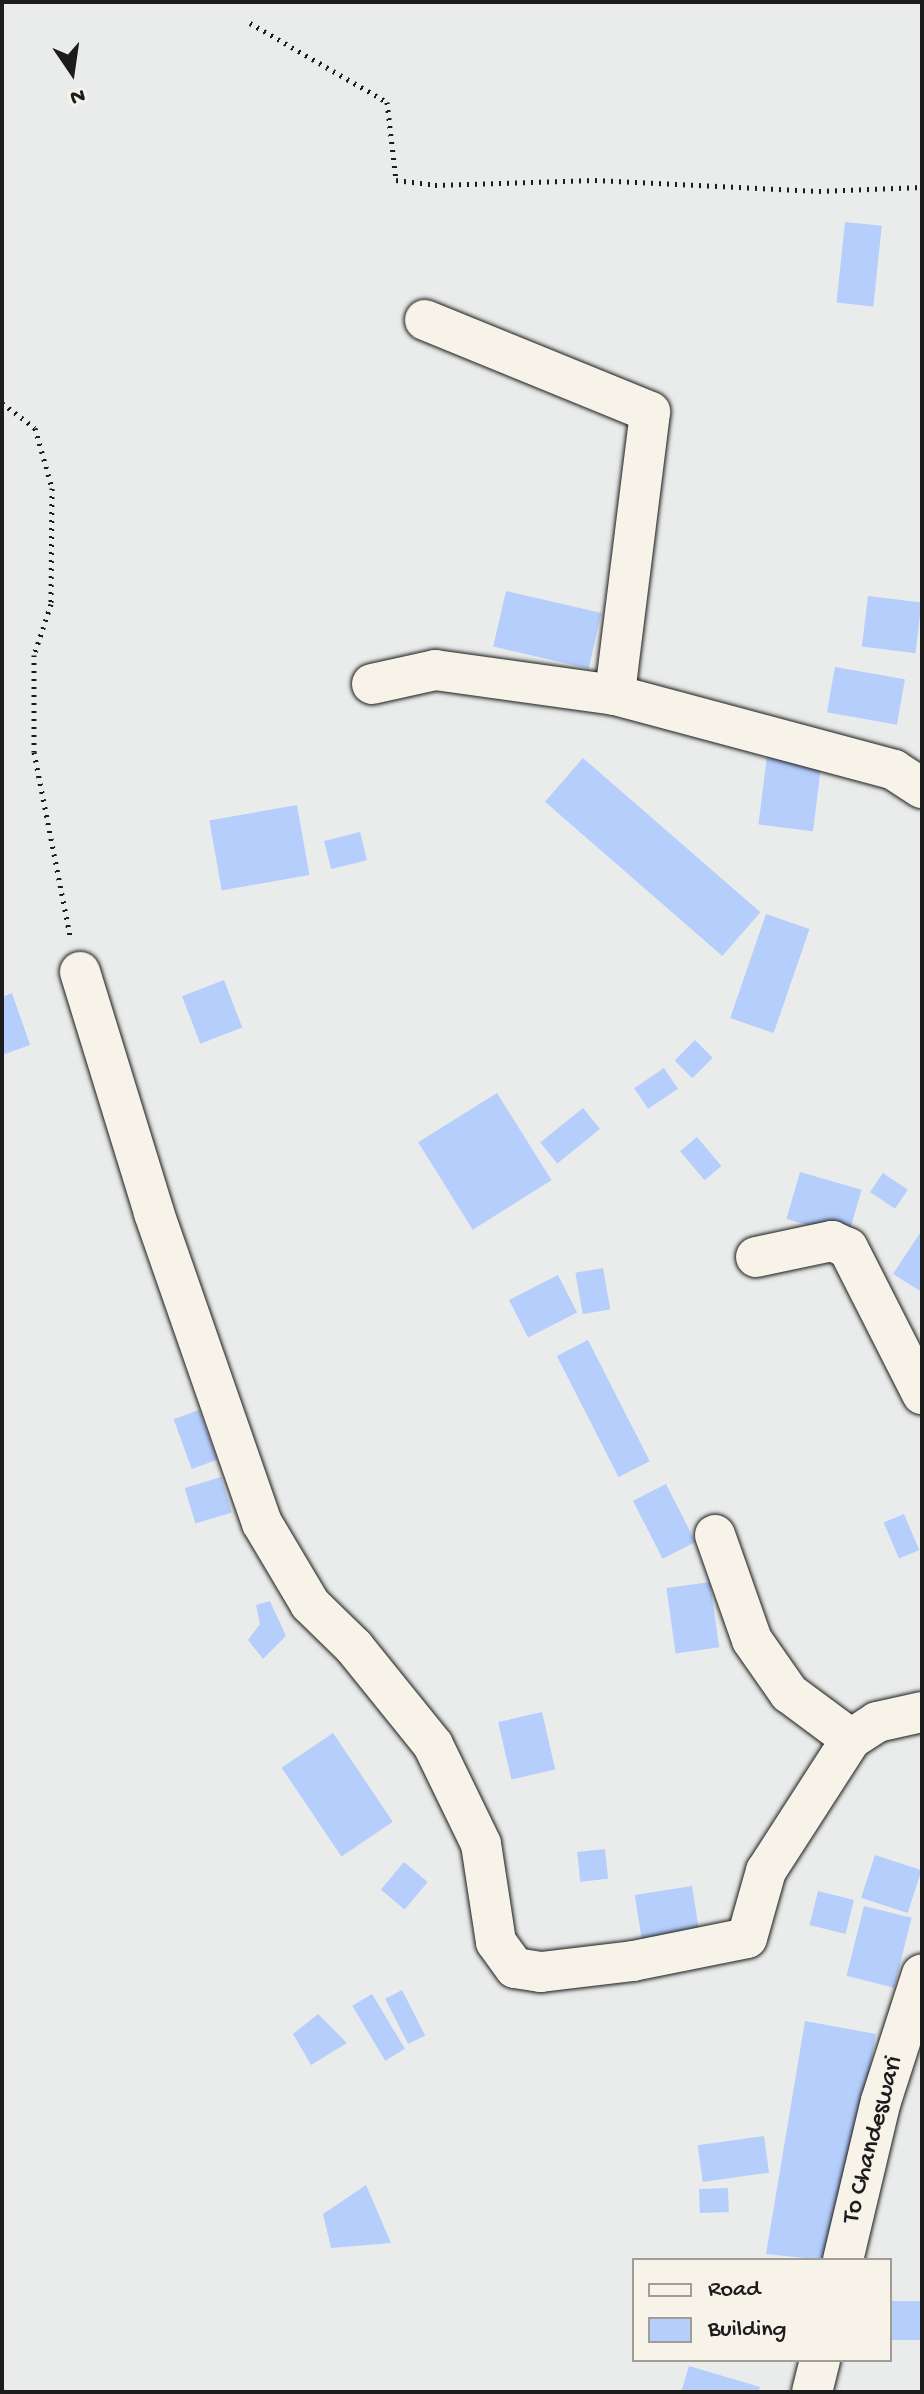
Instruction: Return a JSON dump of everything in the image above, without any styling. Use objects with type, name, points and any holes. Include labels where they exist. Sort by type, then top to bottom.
[{"type":"street","points":[[425,320],[650,412],[615,695]]},
{"type":"street","points":[[372,684],[435,670],[615,695],[894,770],[922,788]]},
{"type":"street","points":[[80,972],[154,1213],[262,1523],[310,1604],[354,1647],[433,1745],[481,1844],[496,1942],[515,1968],[541,1972],[618,1963],[747,1938],[766,1871],[851,1739],[877,1722],[922,1712]]},
{"type":"street","points":[[756,1257],[832,1241],[848,1248],[922,1394]]},
{"type":"street","points":[[715,1535],[752,1640],[789,1693],[851,1739]]},
{"type":"street","name":"To Chandeswari","points":[[843,2258],[881,2101],[922,1974]]},
{"type":"street","points":[[812,2392],[820,2362]]},
{"type":"path","points":[[250,23],[387,102],[396,180],[435,185],[595,180],[819,191],[922,187]]},
{"type":"path","points":[[2,403],[35,428],[52,488],[51,604],[34,655],[34,752],[60,903],[80,972]]},
{"type":"building","points":[[845,222],[882,226],[873,306],[837,303]]},
{"type":"building","points":[[506,591],[601,613],[589,669],[493,647]]},
{"type":"building","points":[[868,596],[922,603],[915,653],[862,647]]},
{"type":"building","points":[[835,667],[905,679],[897,725],[827,712]]},
{"type":"building","points":[[767,755],[822,762],[813,831],[758,824]]},
{"type":"building","points":[[583,758],[760,912],[722,956],[545,802]]},
{"type":"building","points":[[297,805],[309,875],[222,890],[209,820]]},
{"type":"building","points":[[360,832],[367,860],[331,869],[324,841]]},
{"type":"building","points":[[766,914],[809,929],[774,1033],[730,1018]]},
{"type":"building","points":[[224,980],[242,1028],[200,1044],[182,996]]},
{"type":"building","points":[[12,993],[30,1045],[2,1055],[2,997]]},
{"type":"building","points":[[695,1040],[713,1058],[692,1078],[674,1061]]},
{"type":"building","points":[[664,1068],[678,1089],[648,1109],[634,1088]]},
{"type":"building","points":[[497,1093],[552,1180],[473,1230],[418,1142]]},
{"type":"building","points":[[583,1108],[600,1129],[557,1164],[540,1143]]},
{"type":"building","points":[[697,1137],[721,1166],[705,1180],[680,1151]]},
{"type":"building","points":[[800,1172],[862,1190],[848,1237],[786,1219]]},
{"type":"building","points":[[883,1173],[908,1190],[895,1209],[870,1192]]},
{"type":"building","points":[[922,1230],[922,1292],[893,1274]]},
{"type":"building","points":[[603,1268],[610,1309],[583,1314],[575,1273]]},
{"type":"building","points":[[558,1275],[577,1312],[528,1337],[509,1300]]},
{"type":"building","points":[[588,1340],[650,1461],[619,1477],[557,1356]]},
{"type":"building","points":[[199,1410],[217,1460],[192,1469],[174,1419]]},
{"type":"building","points":[[221,1477],[232,1512],[195,1523],[185,1488]]},
{"type":"building","points":[[666,1484],[696,1542],[663,1559],[633,1501]]},
{"type":"building","points":[[904,1514],[919,1550],[899,1558],[884,1523]]},
{"type":"building","points":[[710,1582],[719,1647],[676,1653],[666,1588]]},
{"type":"building","points":[[270,1601],[286,1636],[263,1659],[248,1640],[260,1624],[256,1605]]},
{"type":"building","points":[[542,1712],[555,1769],[511,1780],[498,1722]]},
{"type":"building","points":[[333,1733],[393,1822],[341,1856],[282,1768]]},
{"type":"building","points":[[605,1849],[608,1879],[580,1882],[577,1852]]},
{"type":"building","points":[[875,1855],[922,1870],[908,1913],[861,1898]]},
{"type":"building","points":[[404,1862],[428,1882],[405,1910],[381,1890]]},
{"type":"building","points":[[692,1886],[701,1940],[643,1949],[635,1895]]},
{"type":"building","points":[[818,1891],[854,1900],[845,1934],[810,1925]]},
{"type":"building","points":[[864,1906],[912,1918],[894,1988],[847,1976]]},
{"type":"building","points":[[402,1990],[425,2035],[408,2044],[385,1999]]},
{"type":"building","points":[[372,1994],[405,2049],[385,2061],[352,2006]]},
{"type":"building","points":[[318,2014],[347,2043],[311,2065],[293,2034]]},
{"type":"building","points":[[805,2021],[876,2034],[856,2143],[825,2258],[766,2254]]},
{"type":"building","points":[[764,2136],[769,2173],[703,2182],[698,2145]]},
{"type":"building","points":[[366,2185],[391,2243],[331,2248],[323,2214]]},
{"type":"building","points":[[728,2188],[729,2212],[700,2213],[699,2189]]},
{"type":"building","points":[[892,2301],[922,2301],[922,2340],[892,2340]]},
{"type":"building","points":[[689,2366],[760,2387],[758,2392],[681,2392]]}]
